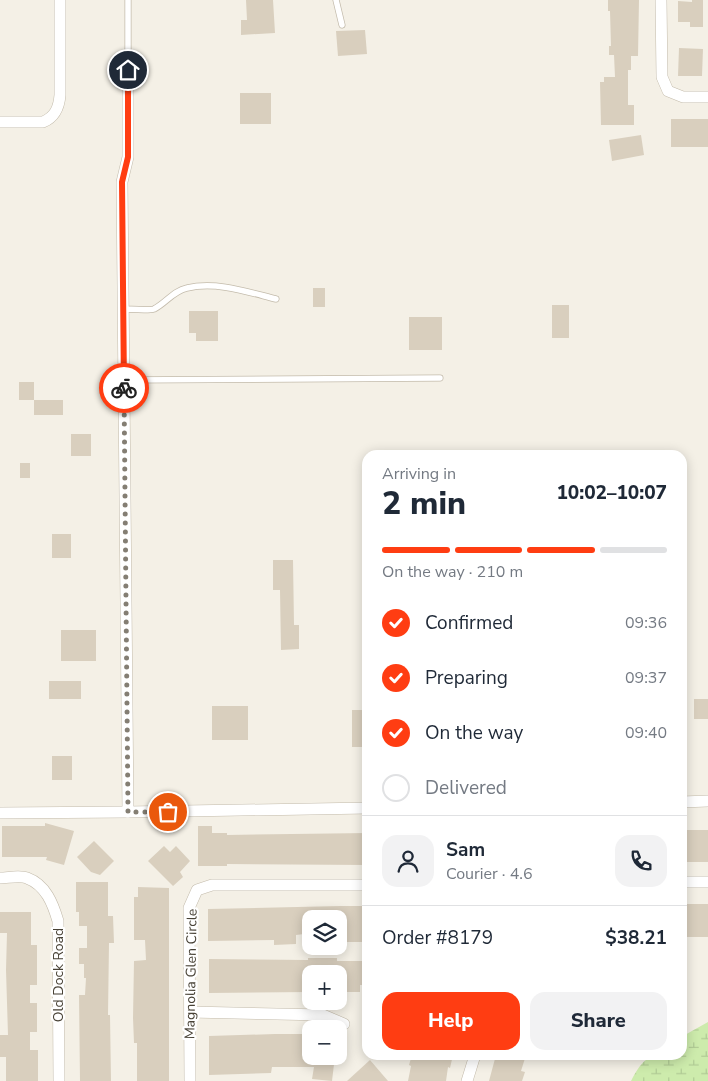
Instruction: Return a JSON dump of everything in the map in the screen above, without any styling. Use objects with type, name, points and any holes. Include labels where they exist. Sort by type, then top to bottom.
[{"type":"street","points":[[0,122],[42,122],[49,120],[58,109],[60,95],[60,0]]},
{"type":"street","points":[[661,0],[662,77],[668,91],[683,97],[708,97]]},
{"type":"street","points":[[128,79],[128,157],[122,182],[128,812]]},
{"type":"street","points":[[687,802],[708,802]]},
{"type":"street","points":[[0,813],[362,808]]},
{"type":"street","name":"Old Dock Road","points":[[0,878],[26,878],[42,888],[53,906],[58,921],[59,1081]]},
{"type":"street","points":[[687,882],[708,882]]},
{"type":"street","name":"Magnolia Glen Circle","points":[[190,1081],[189,908],[197,890],[212,886],[362,885]]},
{"type":"street","points":[[190,1012],[323,1015],[335,1020]]},
{"type":"street","points":[[467,1081],[473,1060]]},
{"type":"lane","points":[[128,0],[128,79]]},
{"type":"lane","points":[[336,0],[342,25]]},
{"type":"lane","points":[[123,309],[153,309],[175,293],[188,288],[230,288],[276,299]]},
{"type":"lane","points":[[124,380],[440,378]]},
{"type":"green space","points":[[708,1022],[708,1081],[631,1081],[646,1060],[687,1060],[687,1034]]},
{"type":"building","points":[[246,0],[273,0],[275,33],[241,35],[241,20],[247,20]]},
{"type":"building","points":[[608,0],[639,0],[638,56],[631,56],[631,70],[628,70],[628,105],[634,105],[634,125],[601,125],[600,82],[604,82],[604,77],[615,77],[614,55],[609,55],[609,46],[611,46]]},
{"type":"building","points":[[692,0],[703,0],[703,27],[690,27],[690,22],[678,22],[678,1],[692,2]]},
{"type":"building","points":[[365,30],[367,54],[338,56],[336,31]]},
{"type":"building","points":[[679,48],[703,49],[702,76],[678,76]]},
{"type":"building","points":[[240,93],[271,93],[271,124],[240,124]]},
{"type":"building","points":[[671,119],[708,119],[708,147],[671,147]]},
{"type":"building","points":[[641,135],[644,155],[612,161],[609,140]]},
{"type":"building","points":[[313,288],[325,288],[325,307],[313,307]]},
{"type":"building","points":[[552,305],[569,305],[569,338],[552,338]]},
{"type":"building","points":[[189,311],[218,311],[218,341],[196,341],[196,333],[189,333]]},
{"type":"building","points":[[409,317],[442,317],[442,350],[409,350]]},
{"type":"building","points":[[19,382],[34,382],[34,400],[19,400]]},
{"type":"building","points":[[34,400],[63,400],[63,415],[34,415]]},
{"type":"building","points":[[71,434],[91,434],[91,456],[71,456]]},
{"type":"building","points":[[20,463],[30,463],[30,478],[20,478]]},
{"type":"building","points":[[52,534],[71,534],[71,558],[52,558]]},
{"type":"building","points":[[273,560],[293,560],[294,625],[299,625],[299,649],[281,650],[280,590],[273,590]]},
{"type":"building","points":[[61,630],[96,630],[96,661],[61,661]]},
{"type":"building","points":[[49,681],[81,681],[81,699],[49,699]]},
{"type":"building","points":[[694,699],[708,699],[708,719],[694,719]]},
{"type":"building","points":[[212,706],[248,706],[248,740],[212,740]]},
{"type":"building","points":[[352,710],[362,710],[362,747],[352,747]]},
{"type":"building","points":[[52,756],[72,756],[72,780],[52,780]]},
{"type":"building","points":[[45,823],[74,831],[64,865],[46,860],[47,857],[2,857],[2,826],[45,826]]},
{"type":"building","points":[[198,826],[212,826],[212,833],[227,833],[227,835],[362,833],[362,865],[227,864],[227,866],[198,866]]},
{"type":"building","points":[[687,830],[708,830],[708,862],[687,862]]},
{"type":"building","points":[[94,841],[114,861],[100,875],[91,872],[77,857]]},
{"type":"building","points":[[164,846],[170,852],[176,846],[190,861],[180,872],[183,877],[173,886],[148,861]]},
{"type":"building","points":[[76,882],[108,882],[108,916],[113,916],[114,943],[109,943],[108,1015],[110,1015],[111,1081],[80,1081],[79,995],[85,995],[86,978],[84,978],[84,964],[79,964],[79,948],[87,948],[87,926],[79,926],[79,912],[76,912]]},
{"type":"building","points":[[138,887],[169,888],[169,1081],[137,1081],[137,1043],[134,1043],[133,1018],[134,961],[146,960],[145,940],[134,940],[134,897],[138,897]]},
{"type":"building","points":[[687,904],[708,904],[708,937],[687,937]]},
{"type":"building","points":[[362,906],[362,942],[347,942],[347,910],[302,910],[302,934],[296,935],[296,944],[274,945],[274,940],[208,941],[208,909]]},
{"type":"building","points":[[0,912],[31,912],[31,945],[37,945],[37,985],[30,985],[30,1003],[37,1003],[37,1032],[30,1032],[30,1050],[38,1050],[38,1081],[6,1081],[6,1057],[0,1057],[0,1035],[8,1035],[7,933],[0,933]]},
{"type":"building","points":[[308,958],[337,958],[337,961],[362,961],[362,985],[360,985],[360,992],[347,992],[347,965],[302,965],[302,992],[209,993],[209,959],[308,960]]},
{"type":"building","points":[[302,1034],[302,1065],[334,1065],[332,1081],[312,1079],[314,1067],[272,1067],[271,1073],[209,1075],[209,1036]]},
{"type":"building","points":[[370,1060],[388,1081],[347,1081]]},
{"type":"building","points":[[410,1060],[452,1060],[450,1068],[448,1067],[446,1081],[408,1081],[411,1066],[409,1065]]},
{"type":"building","points":[[495,1060],[524,1060],[521,1071],[525,1072],[522,1081],[489,1081]]},
{"type":"way so far","points":[[124,388],[128,812],[168,812]]},
{"type":"route","points":[[124,388],[122,182],[128,157],[128,70]]}]
